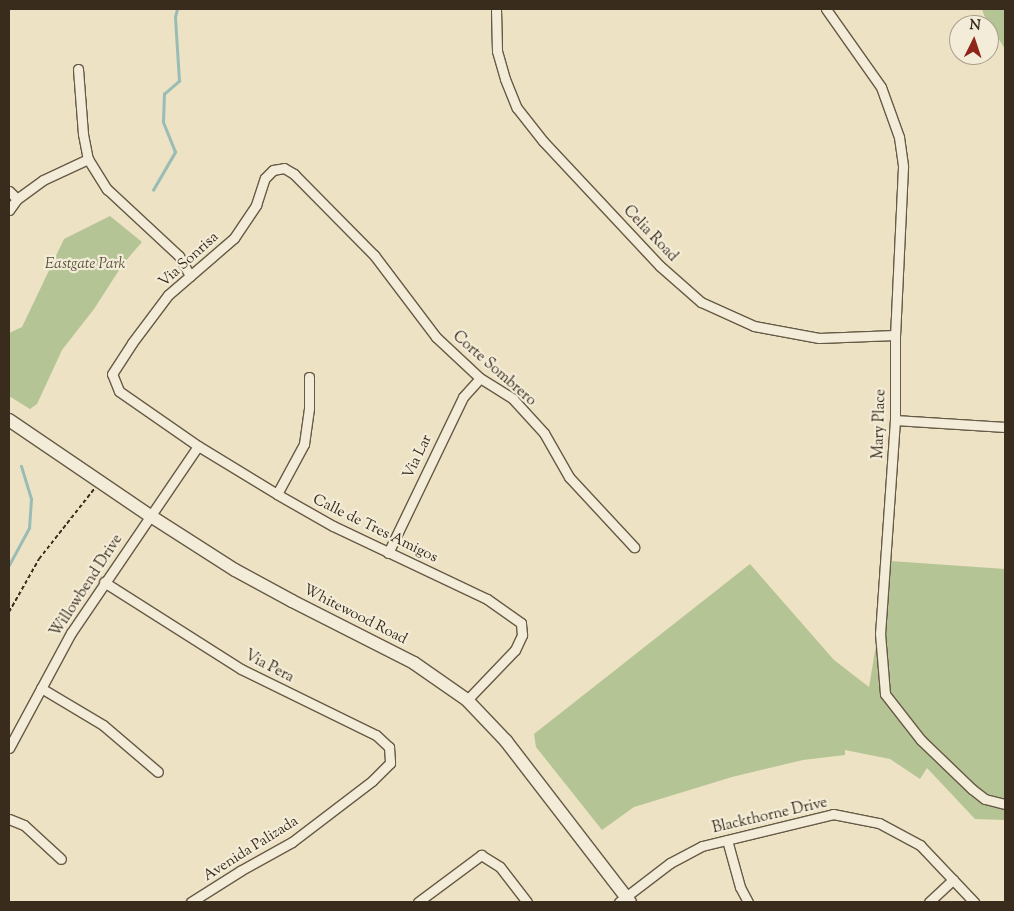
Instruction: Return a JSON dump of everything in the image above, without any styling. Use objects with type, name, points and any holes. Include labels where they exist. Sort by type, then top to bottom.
[{"type":"main road","name":"Whitewood Road","points":[[9,420],[149,515],[235,570],[414,663],[467,700],[506,741],[625,900]]},
{"type":"street","name":"Celia Road","points":[[496,9],[498,51],[505,79],[517,108],[543,141],[660,266],[701,302],[754,326],[819,338],[895,335]]},
{"type":"street","name":"Mary Place","points":[[826,9],[881,87],[899,137],[903,166],[895,335],[895,420],[880,633],[885,694],[920,740],[972,788],[985,799],[1005,804]]},
{"type":"street","points":[[78,70],[83,134],[88,159],[112,195],[179,256],[190,276]]},
{"type":"street","points":[[9,210],[17,199],[43,180],[88,159]]},
{"type":"street","name":"Via Sonrisa","points":[[138,403],[119,391],[112,374],[168,295],[234,238],[256,205],[265,178],[273,170],[284,168],[294,174],[312,192]]},
{"type":"street","points":[[9,191],[17,199]]},
{"type":"street","name":"Corte Sombrero","points":[[312,192],[374,255],[436,337],[480,378],[513,399],[544,433],[569,477],[634,547]]},
{"type":"street","points":[[277,494],[304,444],[310,408],[309,377]]},
{"type":"street","name":"Via Lar","points":[[388,552],[463,397],[480,378]]},
{"type":"street","name":"Calle de Tres Amigos","points":[[138,403],[198,446],[277,494],[333,526],[487,599],[521,623],[522,635],[515,650],[467,700]]},
{"type":"street","points":[[895,420],[1005,427]]},
{"type":"street","name":"Willowbend Drive","points":[[9,748],[71,633],[149,515],[198,446]]},
{"type":"street","name":"Via Pera","points":[[104,582],[241,669],[376,735],[389,747],[390,764],[372,781]]},
{"type":"street","points":[[41,688],[103,725],[158,772]]},
{"type":"street","name":"Avenida Palizada","points":[[191,902],[240,871],[292,842],[372,781]]},
{"type":"street","name":"Blackthorne Drive","points":[[625,900],[670,862],[702,846],[833,814],[879,823],[920,845],[974,902]]},
{"type":"street","points":[[9,819],[24,825],[61,859]]},
{"type":"street","points":[[727,840],[740,887],[748,902]]},
{"type":"street","points":[[418,902],[481,855],[500,867],[527,902]]},
{"type":"street","points":[[929,902],[953,880]]},
{"type":"path","points":[[9,360],[9,369]]},
{"type":"path","points":[[9,612],[39,559],[100,482]]},
{"type":"green space","points":[[982,9],[1005,9],[1005,49],[999,39],[999,15],[984,15]]},
{"type":"green space","name":"Eastgate Park","points":[[110,216],[142,242],[123,264],[94,309],[62,350],[37,404],[30,409],[9,396],[9,333],[22,327],[64,239]]},
{"type":"green space","points":[[890,561],[1005,569],[1005,820],[975,819],[927,768],[920,779],[890,759],[845,750],[845,755],[803,760],[732,777],[634,807],[602,830],[536,747],[534,734],[750,564],[834,660],[869,687]]},
{"type":"waterway","points":[[153,190],[175,152],[163,122],[164,94],[179,81],[175,17],[177,9]]},
{"type":"waterway","points":[[9,565],[29,528],[31,499],[21,467]]}]
